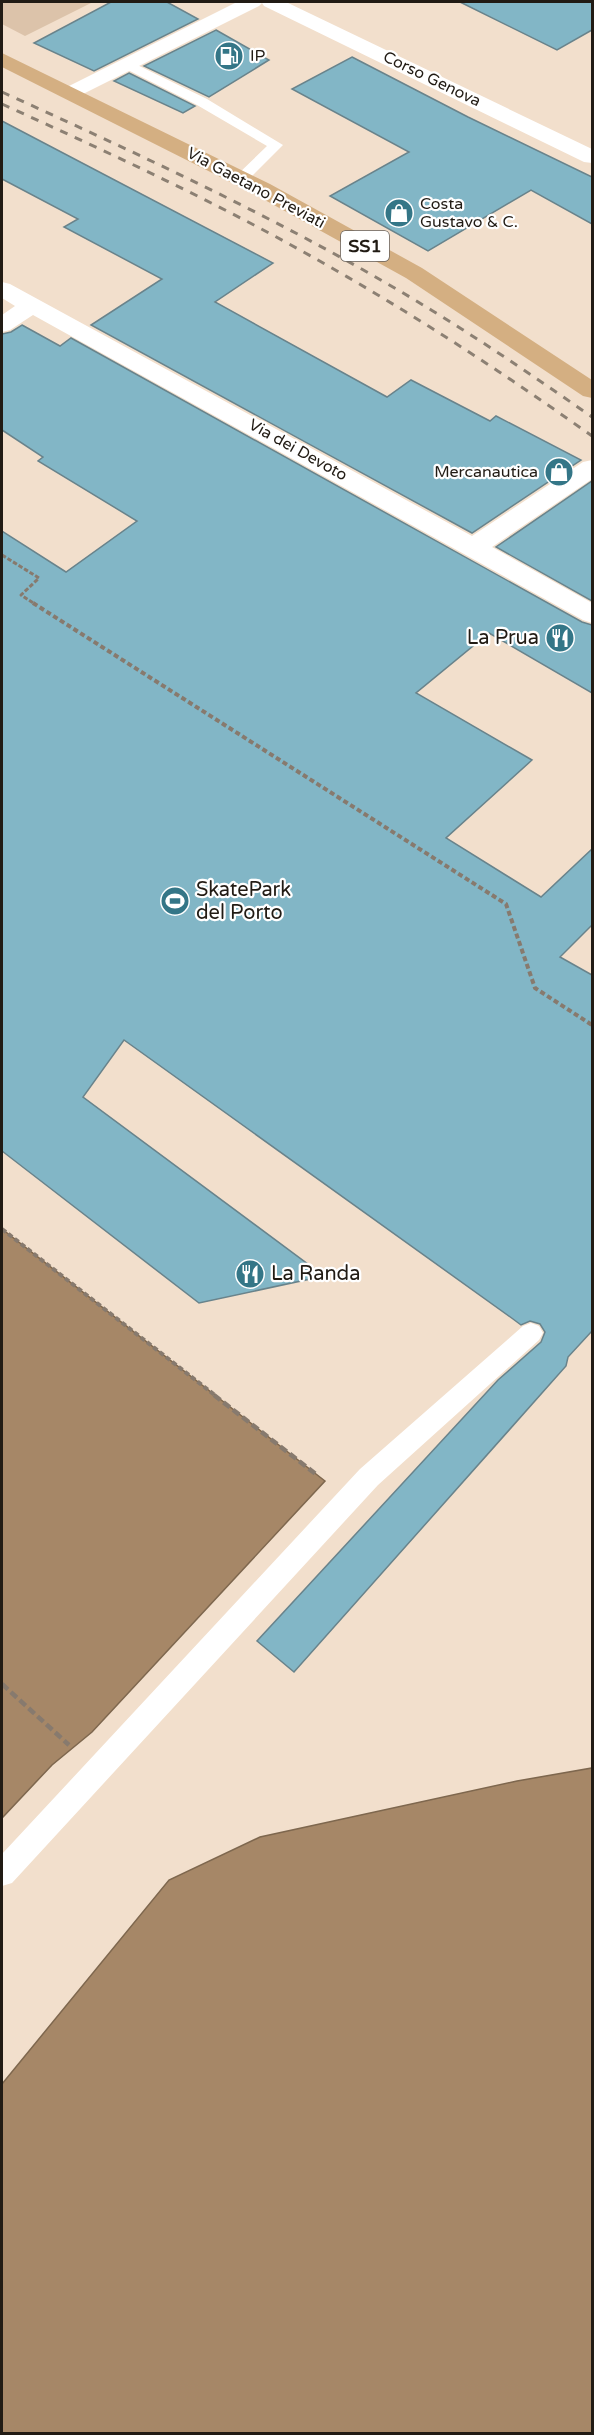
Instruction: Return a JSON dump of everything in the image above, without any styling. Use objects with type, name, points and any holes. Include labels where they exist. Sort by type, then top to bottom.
[{"type":"main road","name":"Via Gaetano Previati","points":[[2,59],[241,179],[414,273],[592,391]]},
{"type":"street","points":[[70,93],[252,2]]},
{"type":"street","name":"Corso Genova","points":[[271,2],[592,157]]},
{"type":"street","name":"Via dei Devoto","points":[[2,289],[592,614]]},
{"type":"street","points":[[2,325],[31,306]]},
{"type":"street","points":[[474,548],[592,468]]},
{"type":"lane","points":[[127,64],[202,102],[276,146],[241,179]]},
{"type":"lane","points":[[2,1873],[369,1477],[531,1333]]},
{"type":"path","points":[[2,555],[39,578],[21,595],[506,904],[535,988],[592,1025]]},
{"type":"path","points":[[2,1229],[325,1480]]},
{"type":"path","points":[[2,1684],[72,1748]]},
{"type":"shaded area","points":[[2,2],[93,2],[25,36],[2,24]]},
{"type":"shaded area","points":[[2,1229],[325,1481],[92,1732],[52,1765],[2,1818]]},
{"type":"shaded area","points":[[592,1768],[592,2433],[2,2433],[2,2084],[169,1880],[260,1837],[517,1781]]},
{"type":"building","points":[[111,2],[167,2],[198,19],[94,71],[34,43]]},
{"type":"building","points":[[460,2],[592,2],[592,30],[557,50]]},
{"type":"building","points":[[216,30],[269,60],[209,97],[144,66]]},
{"type":"building","points":[[352,57],[592,177],[592,224],[531,190],[428,251],[330,196],[409,152],[292,89]]},
{"type":"building","points":[[129,73],[195,106],[183,113],[114,81]]},
{"type":"building","points":[[2,121],[273,263],[215,302],[387,397],[411,380],[490,421],[496,416],[581,460],[472,533],[91,325],[162,279],[64,227],[78,219],[2,179]]},
{"type":"building","points":[[22,325],[60,346],[71,338],[582,622],[592,625],[592,693],[489,633],[416,693],[532,760],[446,838],[541,897],[592,849],[592,925],[560,957],[592,975],[592,1331],[568,1357],[566,1366],[294,1672],[257,1641],[498,1380],[541,1342],[545,1332],[540,1324],[530,1321],[521,1325],[124,1040],[83,1097],[324,1276],[199,1303],[2,1151],[2,531],[66,572],[137,521],[38,461],[43,457],[2,430],[2,334],[11,332]]},
{"type":"building","points":[[592,481],[592,601],[496,547]]},
{"type":"railway","points":[[2,92],[292,231],[465,331],[592,417]]},
{"type":"railway","points":[[2,104],[190,192],[300,250],[449,339],[592,436]]},
{"type":"place","name":"IP","points":[[229,56]]},
{"type":"place","name":"Costa Gustavo & C.","points":[[399,213]]},
{"type":"place","name":"Mercanautica","points":[[559,472]]},
{"type":"place","name":"La Prua","points":[[560,638]]},
{"type":"place","name":"SkatePark del Porto","points":[[175,901]]},
{"type":"place","name":"La Randa","points":[[250,1274]]}]
